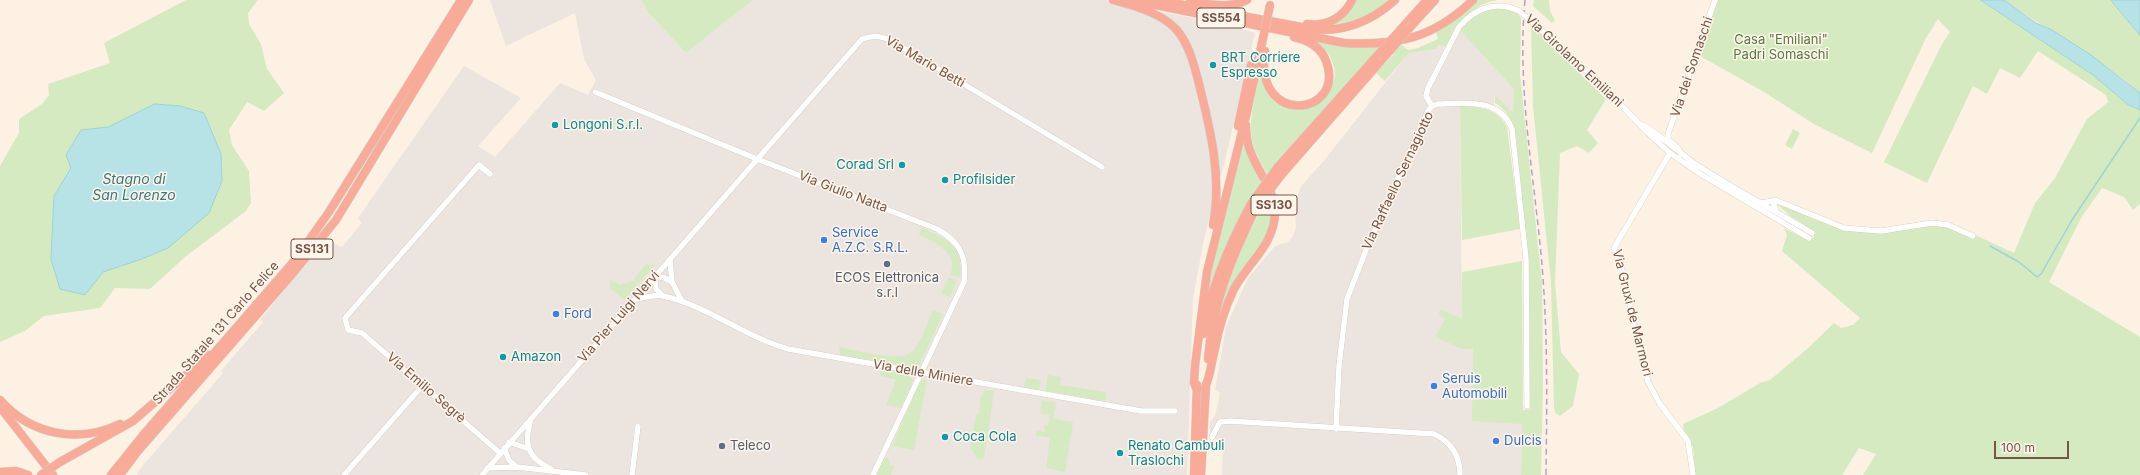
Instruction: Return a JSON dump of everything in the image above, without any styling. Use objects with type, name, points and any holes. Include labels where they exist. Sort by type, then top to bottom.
[{"type":"highway","name":"Strada Statale 131 Carlo Felice","points":[[120,475],[137,452],[293,273],[336,220],[469,0]]},
{"type":"highway","points":[[1113,0],[1153,13],[1167,21],[1184,40],[1194,65],[1209,123],[1215,166],[1214,221],[1201,286],[1200,295],[1202,300]]},
{"type":"highway","name":"SS554","points":[[1131,0],[1283,30],[1311,33]]},
{"type":"highway","name":"SS554","points":[[1157,0],[1274,23],[1311,33]]},
{"type":"highway","points":[[1176,0],[1232,5],[1247,0]]},
{"type":"highway","points":[[1274,23],[1281,20],[1314,25],[1325,23],[1337,18],[1346,10],[1352,0]]},
{"type":"highway","points":[[1311,33],[1342,29],[1359,24],[1395,0]]},
{"type":"highway","points":[[1201,389],[1216,308],[1230,263],[1254,206],[1280,171],[1376,57],[1427,0]]},
{"type":"highway","points":[[1280,171],[1435,0]]},
{"type":"highway","points":[[1311,33],[1344,43],[1367,44],[1396,42],[1430,31],[1462,10],[1472,0]]},
{"type":"highway","name":"Strada Statale 131 Carlo Felice","points":[[111,475],[144,434],[295,260],[329,212],[460,1]]},
{"type":"highway","points":[[1270,2],[1265,29],[1263,65],[1265,76],[1275,97],[1295,106],[1306,106],[1317,101],[1324,92],[1329,82],[1329,70],[1325,59],[1319,50],[1309,42],[1288,35],[1283,30]]},
{"type":"highway","name":"SS130","points":[[1201,475],[1201,389],[1194,383],[1202,300],[1213,245],[1246,116],[1258,60],[1264,46]]},
{"type":"highway","points":[[1240,135],[1238,129],[1251,65],[1258,60]]},
{"type":"highway","name":"SS130","points":[[1194,475],[1201,389],[1210,378],[1220,328],[1230,298],[1240,280],[1264,248],[1274,226],[1275,212],[1269,187],[1256,167],[1248,149],[1246,139],[1246,116]]},
{"type":"highway","points":[[41,475],[60,462],[133,421],[171,389],[200,361],[219,348]]},
{"type":"highway","points":[[124,475],[196,391],[212,367]]},
{"type":"highway","points":[[0,400],[10,410],[28,423],[54,433],[70,435],[90,435],[107,430],[140,414]]},
{"type":"highway","points":[[0,407],[53,475]]},
{"type":"highway","points":[[0,472],[16,471],[28,475]]},
{"type":"street","name":"Via dei Somaschi","points":[[1668,134],[1715,0]]},
{"type":"street","name":"Via Girolamo Emiliani","points":[[1432,106],[1426,96],[1428,88],[1460,27],[1478,8],[1494,2],[1506,3],[1531,21],[1598,81],[1639,123],[1657,138],[1776,212],[1811,236],[1702,175],[1670,153],[1657,138]]},
{"type":"street","name":"Via Mario Betti","points":[[758,159],[853,48],[862,40],[873,36],[881,36],[1102,167]]},
{"type":"street","name":"Via Giulio Natta","points":[[595,92],[758,159],[937,229],[950,236],[960,249],[965,268],[964,282],[873,475]]},
{"type":"street","name":"Via Raffaello Sernagiotto","points":[[1336,429],[1339,366],[1347,299],[1366,250],[1432,106],[1438,104],[1486,105],[1502,112],[1508,119],[1512,128],[1526,259],[1527,406]]},
{"type":"street","points":[[1657,138],[1668,134],[1668,139],[1678,148],[1681,154]]},
{"type":"street","name":"Via Gruxi de Marmori","points":[[1670,153],[1614,248],[1624,276],[1639,350],[1646,376],[1660,404],[1688,441],[1693,475]]},
{"type":"street","name":"Via Pier Luigi Nervi","points":[[482,475],[636,299],[654,276],[670,260],[758,159]]},
{"type":"street","name":"Via Emilio Segrè","points":[[490,174],[479,165],[345,318],[348,330],[362,333],[502,451],[517,467]]},
{"type":"street","points":[[1761,203],[1775,200],[1839,226],[1856,230],[1881,231],[1932,223],[1948,225],[1972,236]]},
{"type":"street","points":[[1773,201],[1776,212]]},
{"type":"street","points":[[670,260],[672,282],[682,301]]},
{"type":"street","points":[[662,295],[656,289],[654,276],[665,278],[672,282]]},
{"type":"street","name":"Via delle Miniere","points":[[636,299],[662,295],[682,301],[770,344],[788,349],[1141,411],[1175,411]]},
{"type":"street","points":[[344,475],[423,385]]},
{"type":"street","points":[[532,417],[528,432],[529,449],[536,460],[554,471]]},
{"type":"street","points":[[1212,437],[1220,422],[1229,421],[1336,429],[1434,434],[1443,438],[1451,445],[1456,455],[1460,475]]},
{"type":"street","points":[[632,475],[638,426]]},
{"type":"street","points":[[510,442],[529,449]]},
{"type":"street","points":[[487,468],[517,467],[586,475]]},
{"type":"shaded area","points":[[490,0],[641,0],[648,12],[686,53],[753,0],[1105,0],[1117,4],[1226,24],[1255,33],[1224,164],[1204,239],[1193,298],[1187,475],[137,475],[139,470],[223,373],[221,371],[263,322],[260,320],[325,240],[342,247],[362,223],[358,218],[464,66],[521,98],[478,146],[495,157],[560,83],[588,95],[596,80],[584,59],[575,13],[506,46]]},
{"type":"shaded area","points":[[1458,27],[1514,89],[1513,112],[1495,95],[1493,111],[1488,108],[1460,107],[1462,320],[1445,318],[1473,349],[1522,424],[1521,475],[1222,475],[1223,444],[1210,435],[1210,422],[1215,416],[1220,393],[1215,390],[1226,327],[1248,278],[1275,246],[1288,242],[1293,236],[1296,227],[1295,212],[1297,197],[1302,185],[1323,162],[1407,55],[1436,49]]},
{"type":"green space","points":[[186,0],[258,0],[248,13],[249,24],[261,44],[267,69],[284,93],[264,111],[247,102],[229,130],[232,145],[249,171],[251,203],[246,211],[185,257],[150,289],[115,288],[100,308],[44,316],[25,331],[0,342],[0,166],[19,133],[19,119],[42,104],[49,95],[48,84],[110,63],[104,43]]},
{"type":"green space","points":[[641,0],[753,0],[686,53],[648,12]]},
{"type":"green space","points":[[1355,0],[1389,0],[1363,17],[1349,22],[1333,25],[1349,13]]},
{"type":"green space","points":[[1477,0],[1498,0],[1488,2],[1480,6],[1467,16],[1461,23],[1447,47],[1439,45],[1436,49],[1407,55],[1385,81],[1376,73],[1394,54],[1372,58],[1269,176],[1260,161],[1252,137],[1252,115],[1259,74],[1261,73],[1268,93],[1280,105],[1294,109],[1309,106],[1323,99],[1332,87],[1335,72],[1329,55],[1314,40],[1358,47],[1402,45],[1408,50],[1418,48],[1438,39],[1436,32],[1454,21]]},
{"type":"green space","points":[[1534,0],[1549,0],[1550,11],[1555,20],[1552,23],[1533,6]]},
{"type":"green space","name":"Casa \"Emiliani\" Padri Somaschi","points":[[1716,0],[1981,0],[2093,75],[2127,104],[2140,110],[2140,204],[2133,210],[2124,197],[2102,188],[2081,218],[2049,282],[2140,337],[2140,475],[1863,475],[1876,454],[1859,448],[1842,475],[1695,475],[1693,447],[1684,431],[1683,424],[1718,408],[1760,383],[1770,380],[1807,349],[1834,323],[1841,328],[1853,325],[1860,318],[1782,251],[1787,235],[1784,228],[1809,241],[1814,237],[1814,231],[1790,216],[1776,203],[1858,232],[1942,225],[1975,235],[2014,253],[2035,203],[2055,178],[2087,119],[2108,102],[2106,95],[2038,51],[2020,78],[2000,68],[1987,94],[1973,86],[1927,183],[1884,162],[1942,44],[1950,32],[1938,19],[1926,38],[1872,153],[1814,124],[1764,92],[1700,56]]},
{"type":"green space","points":[[2004,0],[2111,0],[2140,35],[2140,93],[2108,67]]},
{"type":"green space","points":[[1490,6],[1514,10],[1521,18],[1520,74],[1542,284],[1543,383],[1541,475],[1521,475],[1522,424],[1472,421],[1473,349],[1462,349],[1436,337],[1445,318],[1439,315],[1440,309],[1462,319],[1462,272],[1522,261],[1523,410],[1530,409],[1529,268],[1516,137],[1507,113],[1495,103],[1495,95],[1513,112],[1514,89],[1460,30],[1466,21]]},
{"type":"green space","points":[[1531,25],[1606,99],[1587,130],[1598,143],[1589,153],[1577,146],[1560,153],[1555,283],[1561,352],[1579,374],[1573,406],[1560,416],[1555,413],[1554,406],[1551,283],[1533,106]]},
{"type":"green space","points":[[1460,106],[1481,108],[1493,112],[1503,120],[1507,127],[1520,229],[1462,240]]},
{"type":"green space","points":[[1793,129],[1800,133],[1792,149],[1785,145]]},
{"type":"green space","points":[[1243,134],[1271,198],[1272,222],[1264,241],[1230,288],[1218,320],[1218,313],[1237,255],[1260,212],[1249,203],[1225,248],[1207,296],[1206,291]]},
{"type":"green space","points":[[922,228],[939,236],[952,245],[959,258],[961,267],[960,277],[950,275],[952,267],[949,255],[944,249],[932,241],[919,235]]},
{"type":"green space","points":[[646,264],[655,265],[639,283],[634,279]]},
{"type":"green space","points":[[949,277],[957,281],[950,297],[941,294]]},
{"type":"green space","points":[[611,280],[620,285],[634,280],[638,284],[624,300],[609,287]]},
{"type":"green space","points":[[933,310],[943,314],[918,368],[840,355],[839,347],[886,356],[904,355],[910,353],[914,350],[920,340]]},
{"type":"green space","points":[[881,370],[912,376],[912,383],[901,408],[886,405],[896,380],[880,376]]},
{"type":"green space","points":[[1048,375],[1061,377],[1060,385],[1106,392],[1105,401],[1045,391]]},
{"type":"green space","points":[[1026,378],[1041,380],[1039,390],[1024,387]]},
{"type":"green space","points":[[927,379],[914,450],[892,446],[918,386],[922,380]]},
{"type":"green space","points":[[984,390],[994,391],[984,458],[980,459],[977,458],[970,448],[976,415],[979,413],[981,396],[983,396]]},
{"type":"green space","points":[[1042,400],[1056,403],[1053,419],[1073,422],[1065,472],[1046,468],[1050,438],[1036,435],[1036,431],[1045,432],[1044,425],[1048,425],[1050,415],[1040,413]]},
{"type":"green space","points":[[884,458],[888,458],[890,465],[894,466],[891,475],[877,475]]},
{"type":"water","points":[[1981,0],[2004,0],[2036,23],[2052,30],[2091,55],[2140,93],[2140,110],[2127,104],[2093,75]]},
{"type":"water","points":[[2111,0],[2140,0],[2140,35]]},
{"type":"water","name":"Stagno di San Lorenzo","points":[[155,104],[180,106],[204,113],[221,154],[222,181],[209,213],[168,248],[139,260],[103,272],[85,295],[60,289],[51,259],[54,196],[71,168],[66,155],[81,130],[108,127]]},
{"type":"waterway","points":[[1990,246],[2019,262],[2037,277],[2041,274],[2072,220],[2140,118]]},
{"type":"railway","points":[[1525,0],[1523,32],[1524,95],[1541,254],[1545,309],[1547,392],[1546,475]]},
{"type":"place","name":"BRT Corriere Espresso","points":[[1213,65]]},
{"type":"place","name":"Longoni S.r.l.","points":[[555,125]]},
{"type":"place","name":"Corad Srl","points":[[902,165]]},
{"type":"place","name":"Profilsider","points":[[945,180]]},
{"type":"place","name":"Service A.Z.C. S.R.L.","points":[[824,240]]},
{"type":"place","name":"ECOS Elettronica s.r.l","points":[[887,264]]},
{"type":"place","name":"Ford","points":[[556,314]]},
{"type":"place","name":"Amazon","points":[[503,357]]},
{"type":"place","name":"Seruis Automobili","points":[[1434,386]]},
{"type":"place","name":"Coca Cola","points":[[945,437]]},
{"type":"place","name":"Dulcis","points":[[1496,441]]},
{"type":"place","name":"Teleco","points":[[722,446]]},
{"type":"place","name":"Renato Cambuli Traslochi","points":[[1120,453]]}]
